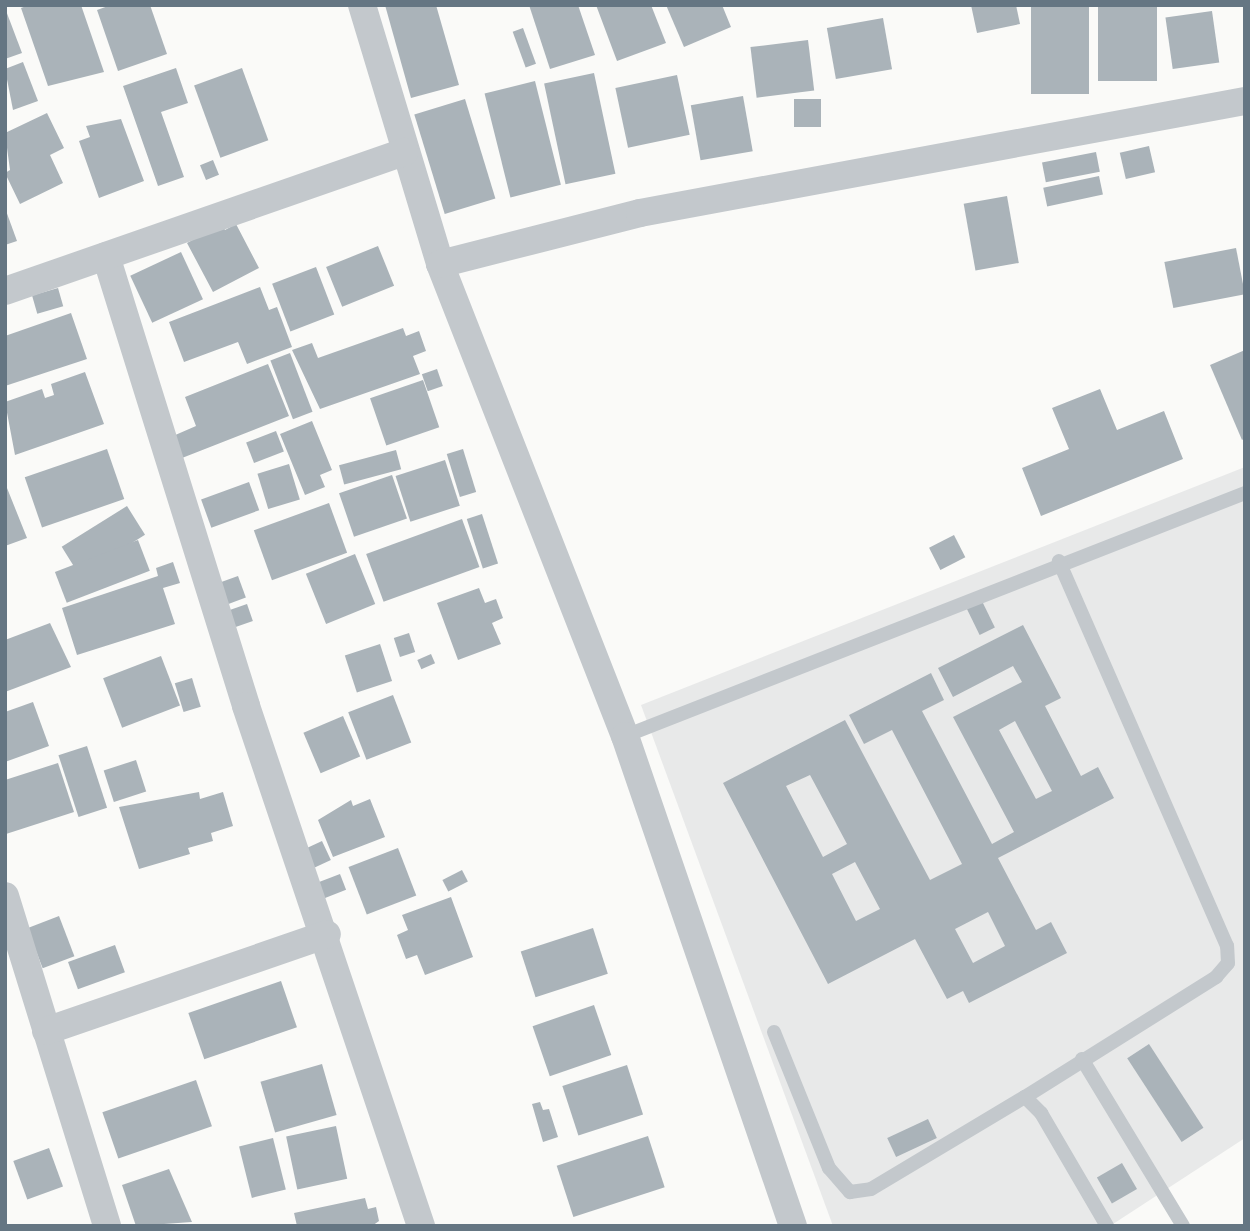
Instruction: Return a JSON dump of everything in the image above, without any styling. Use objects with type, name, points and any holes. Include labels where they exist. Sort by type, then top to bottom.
[{"type":"street","points":[[362,5],[440,264],[625,736],[793,1226]]},
{"type":"street","points":[[440,264],[640,213],[1245,101]]},
{"type":"street","points":[[5,291],[405,152]]},
{"type":"street","points":[[106,256],[246,706],[327,934],[421,1226]]},
{"type":"street","points":[[5,896],[107,1226]]},
{"type":"street","points":[[46,1031],[327,934]]},
{"type":"lane","points":[[625,736],[1059,561],[1245,493]]},
{"type":"lane","points":[[774,1032],[829,1168],[850,1192],[871,1188],[1025,1097],[1216,977],[1228,963],[1227,946],[1059,561]]},
{"type":"lane","points":[[1082,1059],[1183,1226]]},
{"type":"lane","points":[[1025,1097],[1041,1113],[1107,1226]]},
{"type":"shaded area","points":[[1245,467],[1245,1138],[1110,1226],[833,1226],[641,705]]},
{"type":"building","points":[[29,5],[81,5],[104,72],[48,86],[21,8]]},
{"type":"building","points":[[111,5],[150,5],[167,54],[118,71],[97,10]]},
{"type":"building","points":[[385,5],[436,5],[459,85],[411,98]]},
{"type":"building","points":[[529,5],[578,5],[595,55],[550,69]]},
{"type":"building","points":[[596,5],[651,5],[666,43],[617,61]]},
{"type":"building","points":[[666,5],[722,5],[731,27],[684,47]]},
{"type":"building","points":[[971,5],[1016,5],[1020,24],[977,33]]},
{"type":"building","points":[[1031,5],[1089,5],[1089,94],[1031,94]]},
{"type":"building","points":[[1098,5],[1157,5],[1157,81],[1098,81]]},
{"type":"building","points":[[5,8],[22,53],[5,59]]},
{"type":"building","points":[[1212,11],[1219,62],[1173,69],[1165,18]]},
{"type":"building","points":[[883,18],[892,69],[836,79],[827,28]]},
{"type":"building","points":[[523,28],[536,64],[526,67],[513,32]]},
{"type":"building","points":[[808,40],[814,91],[757,98],[750,47]]},
{"type":"building","points":[[23,62],[38,101],[13,110],[5,69]]},
{"type":"building","points":[[176,68],[188,103],[161,112],[184,177],[158,186],[123,86]]},
{"type":"building","points":[[242,68],[268,140],[220,158],[194,85]]},
{"type":"building","points":[[594,73],[615,174],[566,184],[544,84]]},
{"type":"building","points":[[677,75],[690,135],[628,148],[615,88]]},
{"type":"building","points":[[535,81],[561,185],[510,197],[485,94]]},
{"type":"building","points":[[743,96],[753,151],[701,160],[691,105]]},
{"type":"building","points":[[465,99],[495,198],[445,214],[414,114]]},
{"type":"building","points":[[794,99],[821,99],[821,127],[794,127]]},
{"type":"building","points":[[47,113],[64,148],[50,155],[63,183],[20,204],[5,173],[10,170],[5,133]]},
{"type":"building","points":[[121,119],[144,181],[99,198],[79,141],[90,137],[86,126]]},
{"type":"building","points":[[1149,146],[1155,172],[1126,179],[1120,153]]},
{"type":"building","points":[[1096,152],[1100,172],[1046,182],[1042,162]]},
{"type":"building","points":[[213,160],[219,175],[206,180],[200,165]]},
{"type":"building","points":[[1099,176],[1103,195],[1047,206],[1043,188]]},
{"type":"building","points":[[1007,196],[1019,263],[975,271],[964,204]]},
{"type":"building","points":[[5,208],[17,241],[5,245]]},
{"type":"building","points":[[222,224],[225,230],[236,224],[259,268],[213,292],[187,243]]},
{"type":"building","points":[[378,246],[394,286],[342,307],[326,267]]},
{"type":"building","points":[[1236,248],[1245,294],[1173,308],[1164,262]]},
{"type":"building","points":[[181,252],[203,299],[152,323],[130,276]]},
{"type":"building","points":[[316,267],[334,315],[290,331],[272,284]]},
{"type":"building","points":[[260,287],[269,310],[277,307],[292,347],[247,364],[238,342],[184,362],[169,322]]},
{"type":"building","points":[[58,288],[63,306],[37,314],[32,295]]},
{"type":"building","points":[[71,313],[87,359],[5,386],[5,336]]},
{"type":"building","points":[[403,328],[406,336],[419,331],[426,351],[413,356],[420,374],[320,409],[292,350],[312,343],[318,358]]},
{"type":"building","points":[[1245,350],[1245,438],[1242,440],[1210,365]]},
{"type":"building","points":[[290,353],[313,412],[293,419],[270,361]]},
{"type":"building","points":[[268,364],[289,416],[182,458],[173,436],[196,426],[185,397]]},
{"type":"building","points":[[437,369],[443,386],[428,391],[422,374]]},
{"type":"building","points":[[85,372],[104,424],[15,455],[5,402],[42,389],[45,398],[54,395],[51,384]]},
{"type":"building","points":[[423,380],[439,427],[386,446],[370,398]]},
{"type":"building","points":[[1100,389],[1117,430],[1164,411],[1183,459],[1041,516],[1022,468],[1069,449],[1052,408]]},
{"type":"building","points":[[312,421],[332,470],[320,475],[325,487],[305,495],[280,434]]},
{"type":"building","points":[[276,431],[284,452],[254,463],[246,442]]},
{"type":"building","points":[[107,449],[124,499],[42,527],[25,477]]},
{"type":"building","points":[[463,449],[476,492],[460,497],[447,454]]},
{"type":"building","points":[[396,450],[401,469],[344,485],[339,465]]},
{"type":"building","points":[[445,460],[460,506],[410,522],[396,476]]},
{"type":"building","points":[[289,464],[300,499],[268,509],[257,474]]},
{"type":"building","points":[[392,475],[407,518],[354,537],[339,493]]},
{"type":"building","points":[[249,482],[259,510],[211,528],[201,499]]},
{"type":"building","points":[[5,483],[27,538],[5,546]]},
{"type":"building","points":[[329,503],[347,553],[272,580],[254,530]]},
{"type":"building","points":[[127,506],[145,535],[80,576],[62,547]]},
{"type":"building","points":[[482,514],[498,563],[483,568],[467,519]]},
{"type":"building","points":[[462,519],[479,567],[384,602],[366,554]]},
{"type":"building","points":[[954,535],[965,557],[940,570],[929,548]]},
{"type":"building","points":[[138,540],[150,571],[67,603],[55,572]]},
{"type":"building","points":[[355,554],[375,604],[326,624],[306,574]]},
{"type":"building","points":[[173,562],[180,583],[163,588],[175,624],[77,655],[62,608],[158,576],[156,568]]},
{"type":"building","points":[[238,576],[246,598],[227,604],[219,583]]},
{"type":"building","points":[[479,588],[485,603],[496,599],[503,618],[492,623],[501,644],[458,660],[437,603]]},
{"type":"building","points":[[980,597],[995,628],[980,635],[965,604]]},
{"type":"building","points":[[247,604],[253,621],[232,628],[226,611]]},
{"type":"building","points":[[50,623],[71,667],[5,692],[5,640]]},
{"type":"building","points":[[1023,625],[1061,698],[1045,706],[1081,776],[1098,767],[1114,798],[998,858],[1036,930],[1051,922],[1067,953],[969,1003],[963,991],[947,999],[915,939],[828,984],[723,783],[845,720],[930,880],[962,864],[892,730],[864,744],[849,715],[931,673],[944,700],[922,711],[992,844],[1014,832],[953,717],[1022,682],[1013,666],[953,697],[938,668]],"holes":[[[1015,721],[1052,791],[1036,799],[999,730]],[[810,775],[847,844],[823,857],[786,786]],[[855,862],[880,909],[856,921],[832,874]],[[988,912],[1005,946],[973,963],[955,929]]]},
{"type":"building","points":[[409,633],[415,652],[400,657],[394,638]]},
{"type":"building","points":[[380,644],[392,681],[357,693],[345,655]]},
{"type":"building","points":[[431,654],[435,663],[421,669],[417,660]]},
{"type":"building","points":[[161,656],[180,705],[122,728],[103,678]]},
{"type":"building","points":[[192,678],[201,707],[184,712],[175,683]]},
{"type":"building","points":[[393,695],[411,743],[366,760],[348,712]]},
{"type":"building","points":[[33,702],[49,746],[5,762],[5,712]]},
{"type":"building","points":[[343,716],[360,757],[321,773],[303,733]]},
{"type":"building","points":[[87,746],[107,808],[79,817],[58,755]]},
{"type":"building","points":[[136,760],[146,791],[114,802],[104,771]]},
{"type":"building","points":[[58,763],[74,812],[6,834],[5,780]]},
{"type":"building","points":[[199,792],[200,799],[223,792],[233,826],[211,833],[213,841],[188,848],[190,854],[139,869],[119,807]]},
{"type":"building","points":[[370,799],[385,837],[333,857],[318,820],[351,800],[353,806]]},
{"type":"building","points":[[322,841],[331,860],[314,868],[305,849]]},
{"type":"building","points":[[398,848],[416,896],[367,915],[349,867]]},
{"type":"building","points":[[462,870],[468,882],[448,892],[442,880]]},
{"type":"building","points":[[340,874],[346,890],[320,900],[314,884]]},
{"type":"building","points":[[451,897],[473,957],[425,975],[417,955],[406,959],[397,935],[408,930],[402,915]]},
{"type":"building","points":[[59,916],[74,956],[43,968],[27,928]]},
{"type":"building","points":[[593,928],[608,974],[536,997],[521,951]]},
{"type":"building","points":[[115,945],[125,972],[78,989],[68,962]]},
{"type":"building","points":[[281,981],[297,1027],[204,1059],[188,1013]]},
{"type":"building","points":[[594,1005],[611,1055],[550,1076],[533,1026]]},
{"type":"building","points":[[1149,1044],[1203,1128],[1182,1142],[1127,1058]]},
{"type":"building","points":[[322,1064],[337,1115],[275,1133],[260,1082]]},
{"type":"building","points":[[627,1065],[643,1114],[578,1135],[562,1086]]},
{"type":"building","points":[[196,1080],[212,1126],[118,1159],[102,1112]]},
{"type":"building","points":[[540,1102],[543,1110],[549,1109],[558,1137],[543,1142],[532,1104]]},
{"type":"building","points":[[928,1119],[937,1138],[896,1157],[887,1138]]},
{"type":"building","points":[[336,1126],[347,1179],[297,1189],[286,1137]]},
{"type":"building","points":[[648,1136],[665,1187],[573,1217],[557,1166]]},
{"type":"building","points":[[273,1138],[286,1189],[252,1198],[239,1146]]},
{"type":"building","points":[[49,1148],[63,1187],[27,1200],[13,1161]]},
{"type":"building","points":[[1122,1163],[1137,1189],[1112,1203],[1097,1178]]},
{"type":"building","points":[[169,1169],[192,1222],[136,1226],[122,1185]]},
{"type":"building","points":[[365,1198],[368,1209],[376,1207],[379,1221],[372,1226],[297,1226],[294,1213]]}]
